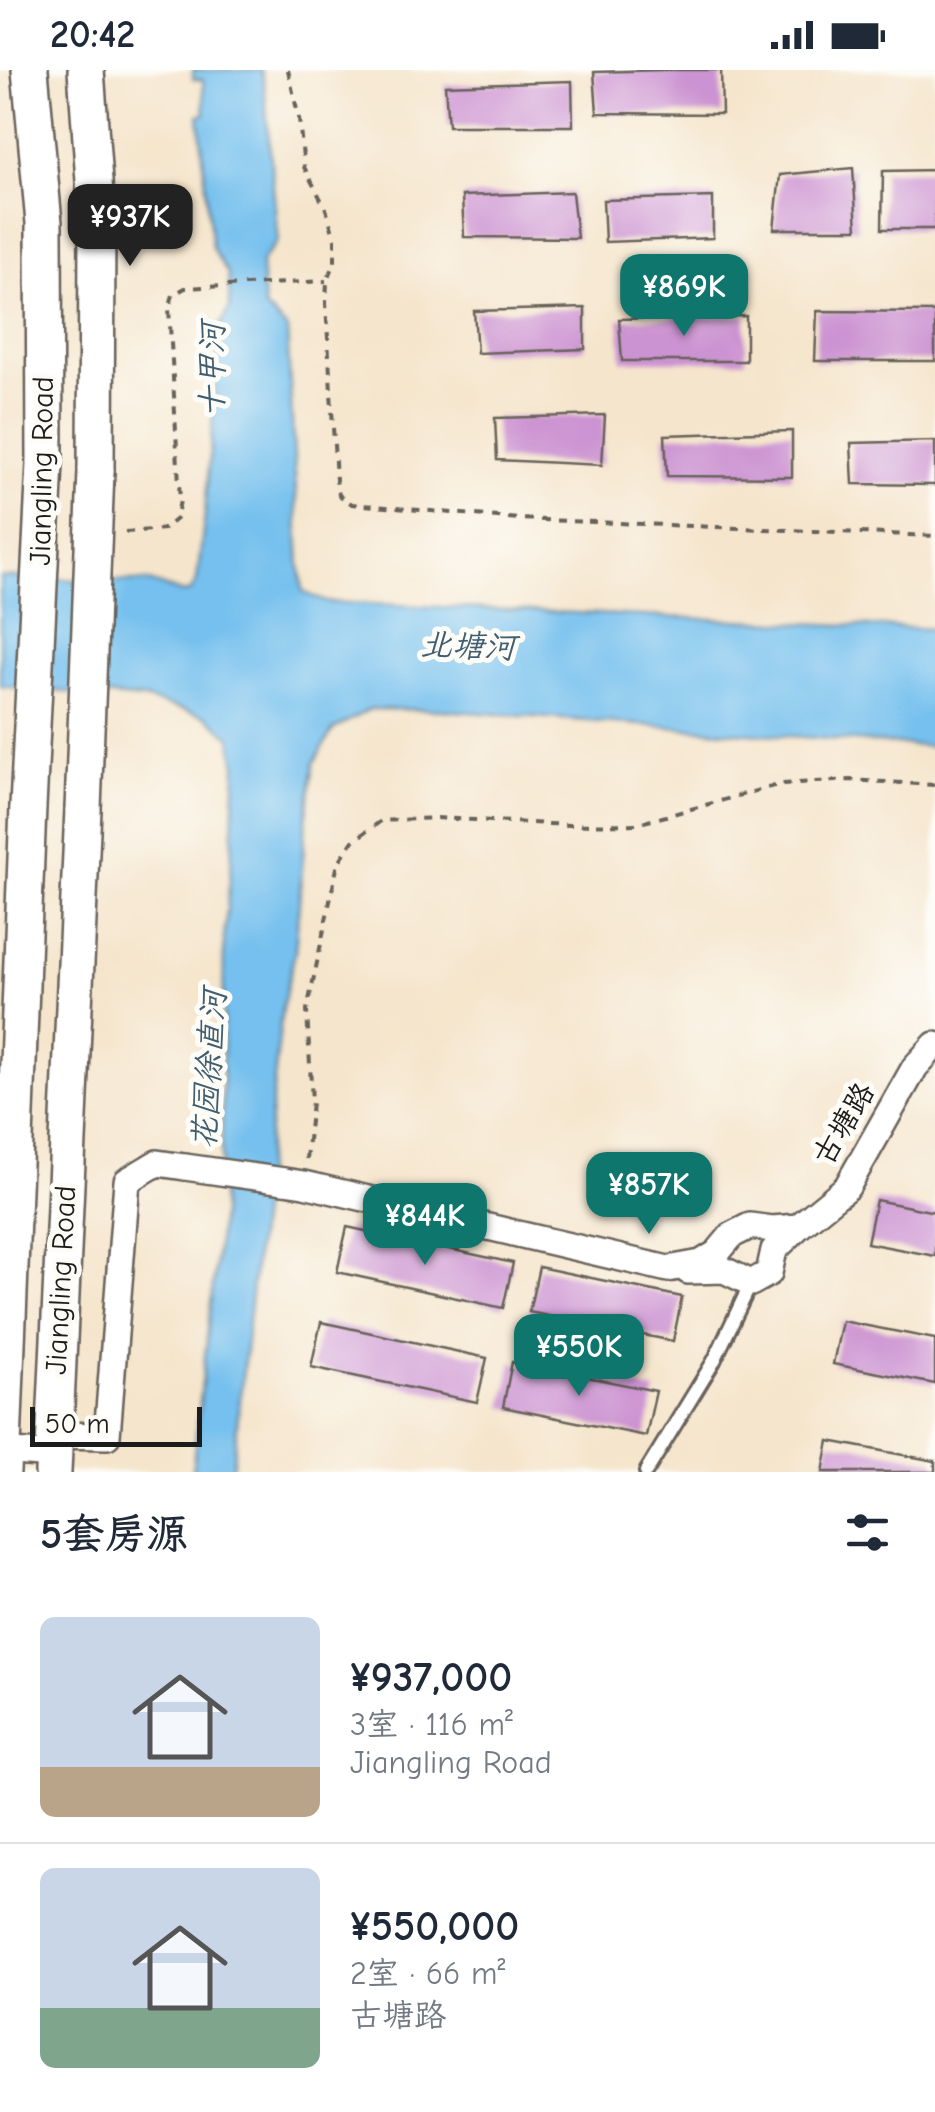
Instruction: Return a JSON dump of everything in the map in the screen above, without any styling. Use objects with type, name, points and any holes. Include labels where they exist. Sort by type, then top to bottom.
[{"type":"main road","name":"Jiangling Road","points":[[1,1458],[45,463],[44,223],[30,70]]},
{"type":"main road","name":"Jiangling Road","points":[[53,1454],[96,471],[98,223],[86,70]]},
{"type":"street","name":"古塘路","points":[[752,1283],[769,1273],[774,1250],[847,1187],[916,1067],[935,1046]]},
{"type":"street","points":[[1,1458],[53,1454],[107,1436],[127,1181],[157,1164],[294,1183],[668,1270],[724,1270],[752,1283]]},
{"type":"street","points":[[668,1270],[702,1263],[732,1235],[750,1226],[772,1230],[798,1227]]},
{"type":"lane","points":[[646,1472],[714,1360],[752,1283]]},
{"type":"path","points":[[288,70],[304,167],[326,209],[335,239],[335,263],[327,281],[326,303],[336,480],[340,495],[352,504],[520,519],[935,536]]},
{"type":"path","points":[[109,533],[164,530],[176,519],[180,501],[169,308],[173,295],[186,288],[327,281]]},
{"type":"path","points":[[294,1183],[312,1102],[307,1010],[338,864],[353,841],[380,822],[436,818],[569,825],[637,824],[781,784],[851,780],[935,785]]},
{"type":"water","name":"北塘河","points":[[193,70],[261,70],[264,83],[278,241],[261,262],[264,307],[287,329],[303,592],[326,602],[935,629],[935,747],[441,710],[370,709],[333,730],[314,763],[306,821],[295,952],[282,1008],[232,1472],[192,1472],[221,1213],[224,937],[236,766],[231,737],[206,716],[144,699],[0,686],[0,577],[149,582],[183,593],[191,591],[197,580],[220,327],[230,307],[228,274],[212,248],[199,115],[205,114],[203,80],[193,79]]},
{"type":"building","points":[[721,70],[722,114],[597,113],[594,72]]},
{"type":"building","points":[[572,81],[573,126],[448,126],[445,85]]},
{"type":"building","points":[[853,168],[857,229],[774,229],[780,175]]},
{"type":"building","points":[[935,170],[935,229],[882,229],[883,171]]},
{"type":"building","points":[[572,192],[577,238],[464,237],[462,196]]},
{"type":"building","points":[[713,197],[713,238],[605,242],[603,200]]},
{"type":"building","points":[[585,308],[585,349],[477,353],[474,311]]},
{"type":"building","points":[[817,311],[935,312],[935,361],[815,361]]},
{"type":"building","points":[[746,316],[746,361],[622,361],[619,319]]},
{"type":"building","points":[[605,415],[602,465],[497,460],[495,418]]},
{"type":"building","points":[[792,431],[792,477],[667,476],[665,435]]},
{"type":"building","points":[[935,441],[935,485],[853,484],[851,443]]},
{"type":"building","points":[[876,1200],[935,1212],[935,1256],[867,1243]]},
{"type":"building","points":[[347,1227],[513,1263],[503,1308],[337,1272]]},
{"type":"building","points":[[539,1267],[682,1297],[673,1341],[529,1312]]},
{"type":"building","points":[[842,1321],[935,1339],[935,1384],[833,1364]]},
{"type":"building","points":[[321,1322],[487,1358],[477,1402],[311,1367]]},
{"type":"building","points":[[512,1362],[656,1391],[646,1436],[503,1407]]},
{"type":"building","points":[[829,1441],[935,1461],[935,1472],[823,1472]]},
{"type":"water label","name":"十甲河","points":[[212,370]]},
{"type":"water label","name":"花园徐直河","points":[[209,1069]]}]
